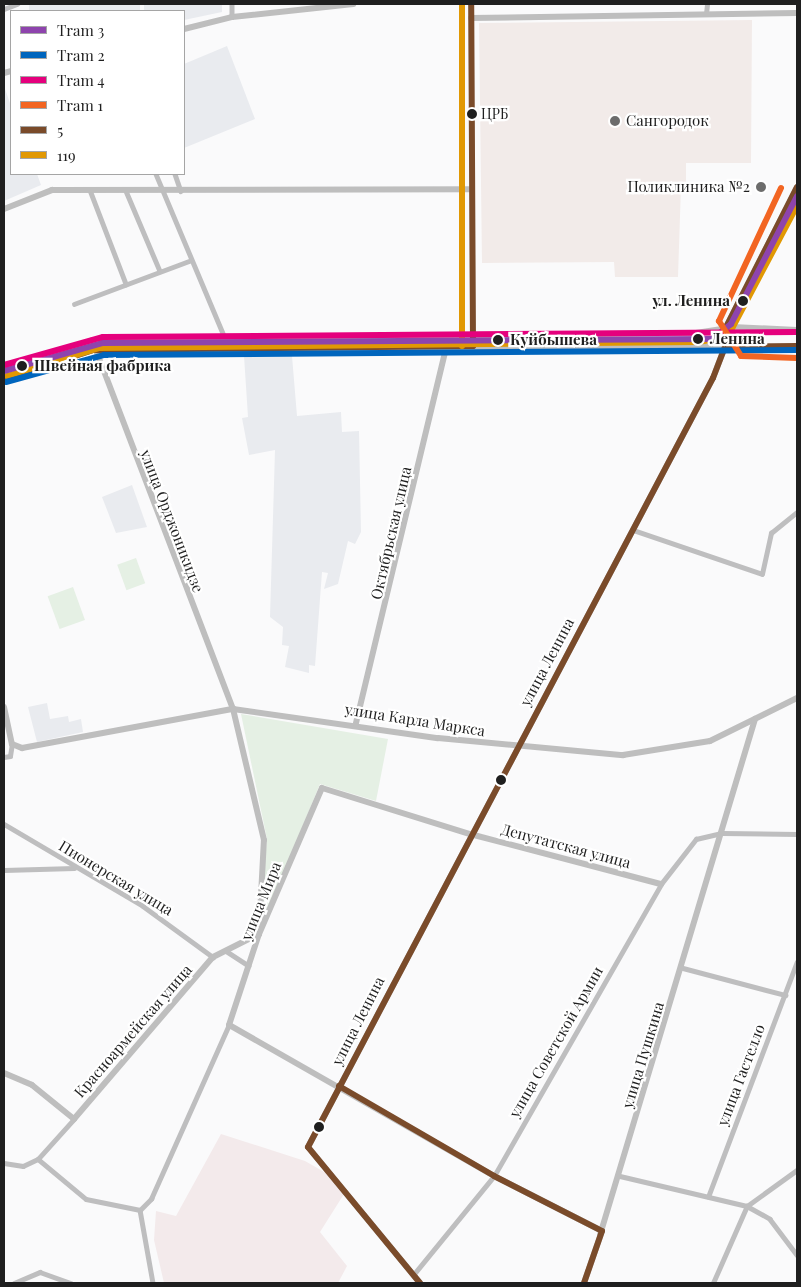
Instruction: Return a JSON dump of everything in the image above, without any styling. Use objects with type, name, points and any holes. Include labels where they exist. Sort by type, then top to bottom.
[{"type":"street","points":[[4,9],[16,4]]},
{"type":"street","points":[[232,4],[232,17]]},
{"type":"street","points":[[185,29],[232,17],[353,4]]},
{"type":"street","points":[[471,4],[473,346]]},
{"type":"street","points":[[706,14],[707,4]]},
{"type":"street","points":[[471,18],[797,13]]},
{"type":"street","points":[[156,175],[189,261],[224,336]]},
{"type":"street","points":[[175,175],[182,192]]},
{"type":"street","points":[[4,209],[52,190],[182,192],[263,187],[472,190]]},
{"type":"street","name":"улица Ленина","points":[[414,1274],[308,1147],[516,746],[633,530],[725,346],[725,329],[797,187]]},
{"type":"street","points":[[90,190],[126,284]]},
{"type":"street","points":[[126,191],[160,272]]},
{"type":"street","points":[[74,304],[189,261]]},
{"type":"street","points":[[4,368],[92,340],[224,336],[473,335],[725,329],[797,330]]},
{"type":"street","name":"улица Орджоникидзе","points":[[92,340],[93,350],[233,709],[264,840],[259,934]]},
{"type":"street","points":[[4,379],[93,350],[473,346],[797,346]]},
{"type":"street","name":"Октябрьская улица","points":[[356,723],[446,347]]},
{"type":"street","points":[[633,530],[762,574],[771,533],[797,512]]},
{"type":"street","name":"улица Карла Маркса","points":[[12,744],[22,748],[233,709],[356,723],[438,738],[623,755],[661,752],[710,741],[797,698]]},
{"type":"street","points":[[4,706],[12,744],[10,756],[4,758]]},
{"type":"street","points":[[755,719],[683,968],[785,995]]},
{"type":"street","name":"улица Пушкина","points":[[584,1283],[620,1176],[755,719]]},
{"type":"street","name":"улица Мира","points":[[229,1025],[259,934],[322,788]]},
{"type":"street","name":"Депутатская улица","points":[[322,788],[470,834],[661,884]]},
{"type":"street","name":"Пионерская улица","points":[[4,824],[75,868],[143,906],[213,957]]},
{"type":"street","name":"улица Советской Армии","points":[[414,1274],[494,1176],[661,884],[696,840],[722,832],[797,834]]},
{"type":"street","points":[[4,870],[75,868]]},
{"type":"street","name":"Красноармейская улица","points":[[38,1159],[213,957],[222,949],[259,934]]},
{"type":"street","points":[[222,949],[249,966]]},
{"type":"street","name":"улица Гастелло","points":[[708,1197],[797,962]]},
{"type":"street","points":[[140,1210],[151,1199],[229,1025],[494,1176],[602,1231]]},
{"type":"street","points":[[4,1073],[32,1085],[74,1119]]},
{"type":"street","points":[[4,1163],[23,1166],[38,1159],[86,1200],[140,1210]]},
{"type":"street","points":[[712,1283],[748,1206],[797,1171]]},
{"type":"street","points":[[620,1176],[748,1206],[770,1219],[797,1256]]},
{"type":"street","points":[[140,1210],[152,1283]]},
{"type":"street","points":[[14,1283],[40,1272],[71,1283]]},
{"type":"street","points":[[414,1274],[420,1283]]},
{"type":"shaded area","points":[[29,4],[140,4],[140,10],[29,10]]},
{"type":"shaded area","points":[[144,4],[222,4],[222,12],[185,20],[185,10],[144,10]]},
{"type":"shaded area","name":"Сангородок","points":[[752,20],[751,163],[686,163],[686,185],[681,186],[678,277],[615,277],[614,262],[482,263],[479,23]]},
{"type":"shaded area","points":[[227,46],[255,119],[185,148],[185,64]]},
{"type":"shaded area","points":[[4,86],[10,103],[10,175],[37,175],[41,185],[4,201]]},
{"type":"shaded area","points":[[244,356],[292,356],[297,416],[341,412],[342,432],[359,431],[361,532],[355,544],[348,541],[338,584],[324,589],[328,573],[322,572],[315,666],[309,665],[309,673],[285,667],[289,646],[282,645],[283,627],[270,617],[275,450],[249,455],[242,418],[248,417]]},
{"type":"shaded area","points":[[132,485],[147,527],[116,533],[102,497]]},
{"type":"shaded area","points":[[136,558],[145,583],[126,590],[117,565]]},
{"type":"shaded area","points":[[73,587],[85,620],[60,629],[48,596]]},
{"type":"shaded area","points":[[47,703],[50,719],[68,716],[69,722],[81,719],[83,732],[37,742],[28,707]]},
{"type":"shaded area","points":[[241,714],[388,739],[376,801],[320,784],[268,910],[261,908],[267,839]]},
{"type":"shaded area","points":[[221,1134],[305,1161],[326,1173],[344,1194],[320,1232],[347,1266],[338,1283],[164,1283],[154,1240],[156,1211],[176,1216]]},
{"type":"tram line","name":"1","points":[[781,188],[719,321],[741,356],[797,358]]},
{"type":"tram line","name":"3","points":[[4,371],[102,343],[712,339],[731,324],[797,196]]},
{"type":"tram line","name":"4","points":[[4,365],[103,337],[797,332]]},
{"type":"tram line","name":"2","points":[[6,382],[104,355],[797,350]]},
{"type":"transit line","name":"119","points":[[462,4],[462,346]]},
{"type":"transit line","name":"5","points":[[4,379],[93,350],[473,346],[471,4]]},
{"type":"transit line","name":"5","points":[[420,1283],[308,1147],[713,378],[725,347],[725,329],[797,187]]},
{"type":"transit line","name":"119","points":[[7,376],[99,348],[696,342],[727,338],[797,206]]},
{"type":"transit line","name":"5","points":[[725,347],[797,346]]},
{"type":"transit line","name":"5","points":[[339,1086],[494,1176],[602,1231],[584,1283]]},
{"type":"place","name":"ЦРБ","points":[[472,114]]},
{"type":"place","name":"Сангородок","points":[[615,121]]},
{"type":"place","name":"Поликлиника №2","points":[[761,187]]},
{"type":"place","name":"ул. Ленина","points":[[743,301]]},
{"type":"place","name":"Ленина","points":[[698,339]]},
{"type":"place","name":"Куйбышева","points":[[498,340]]},
{"type":"place","name":"Швейная фабрика","points":[[22,366]]}]
